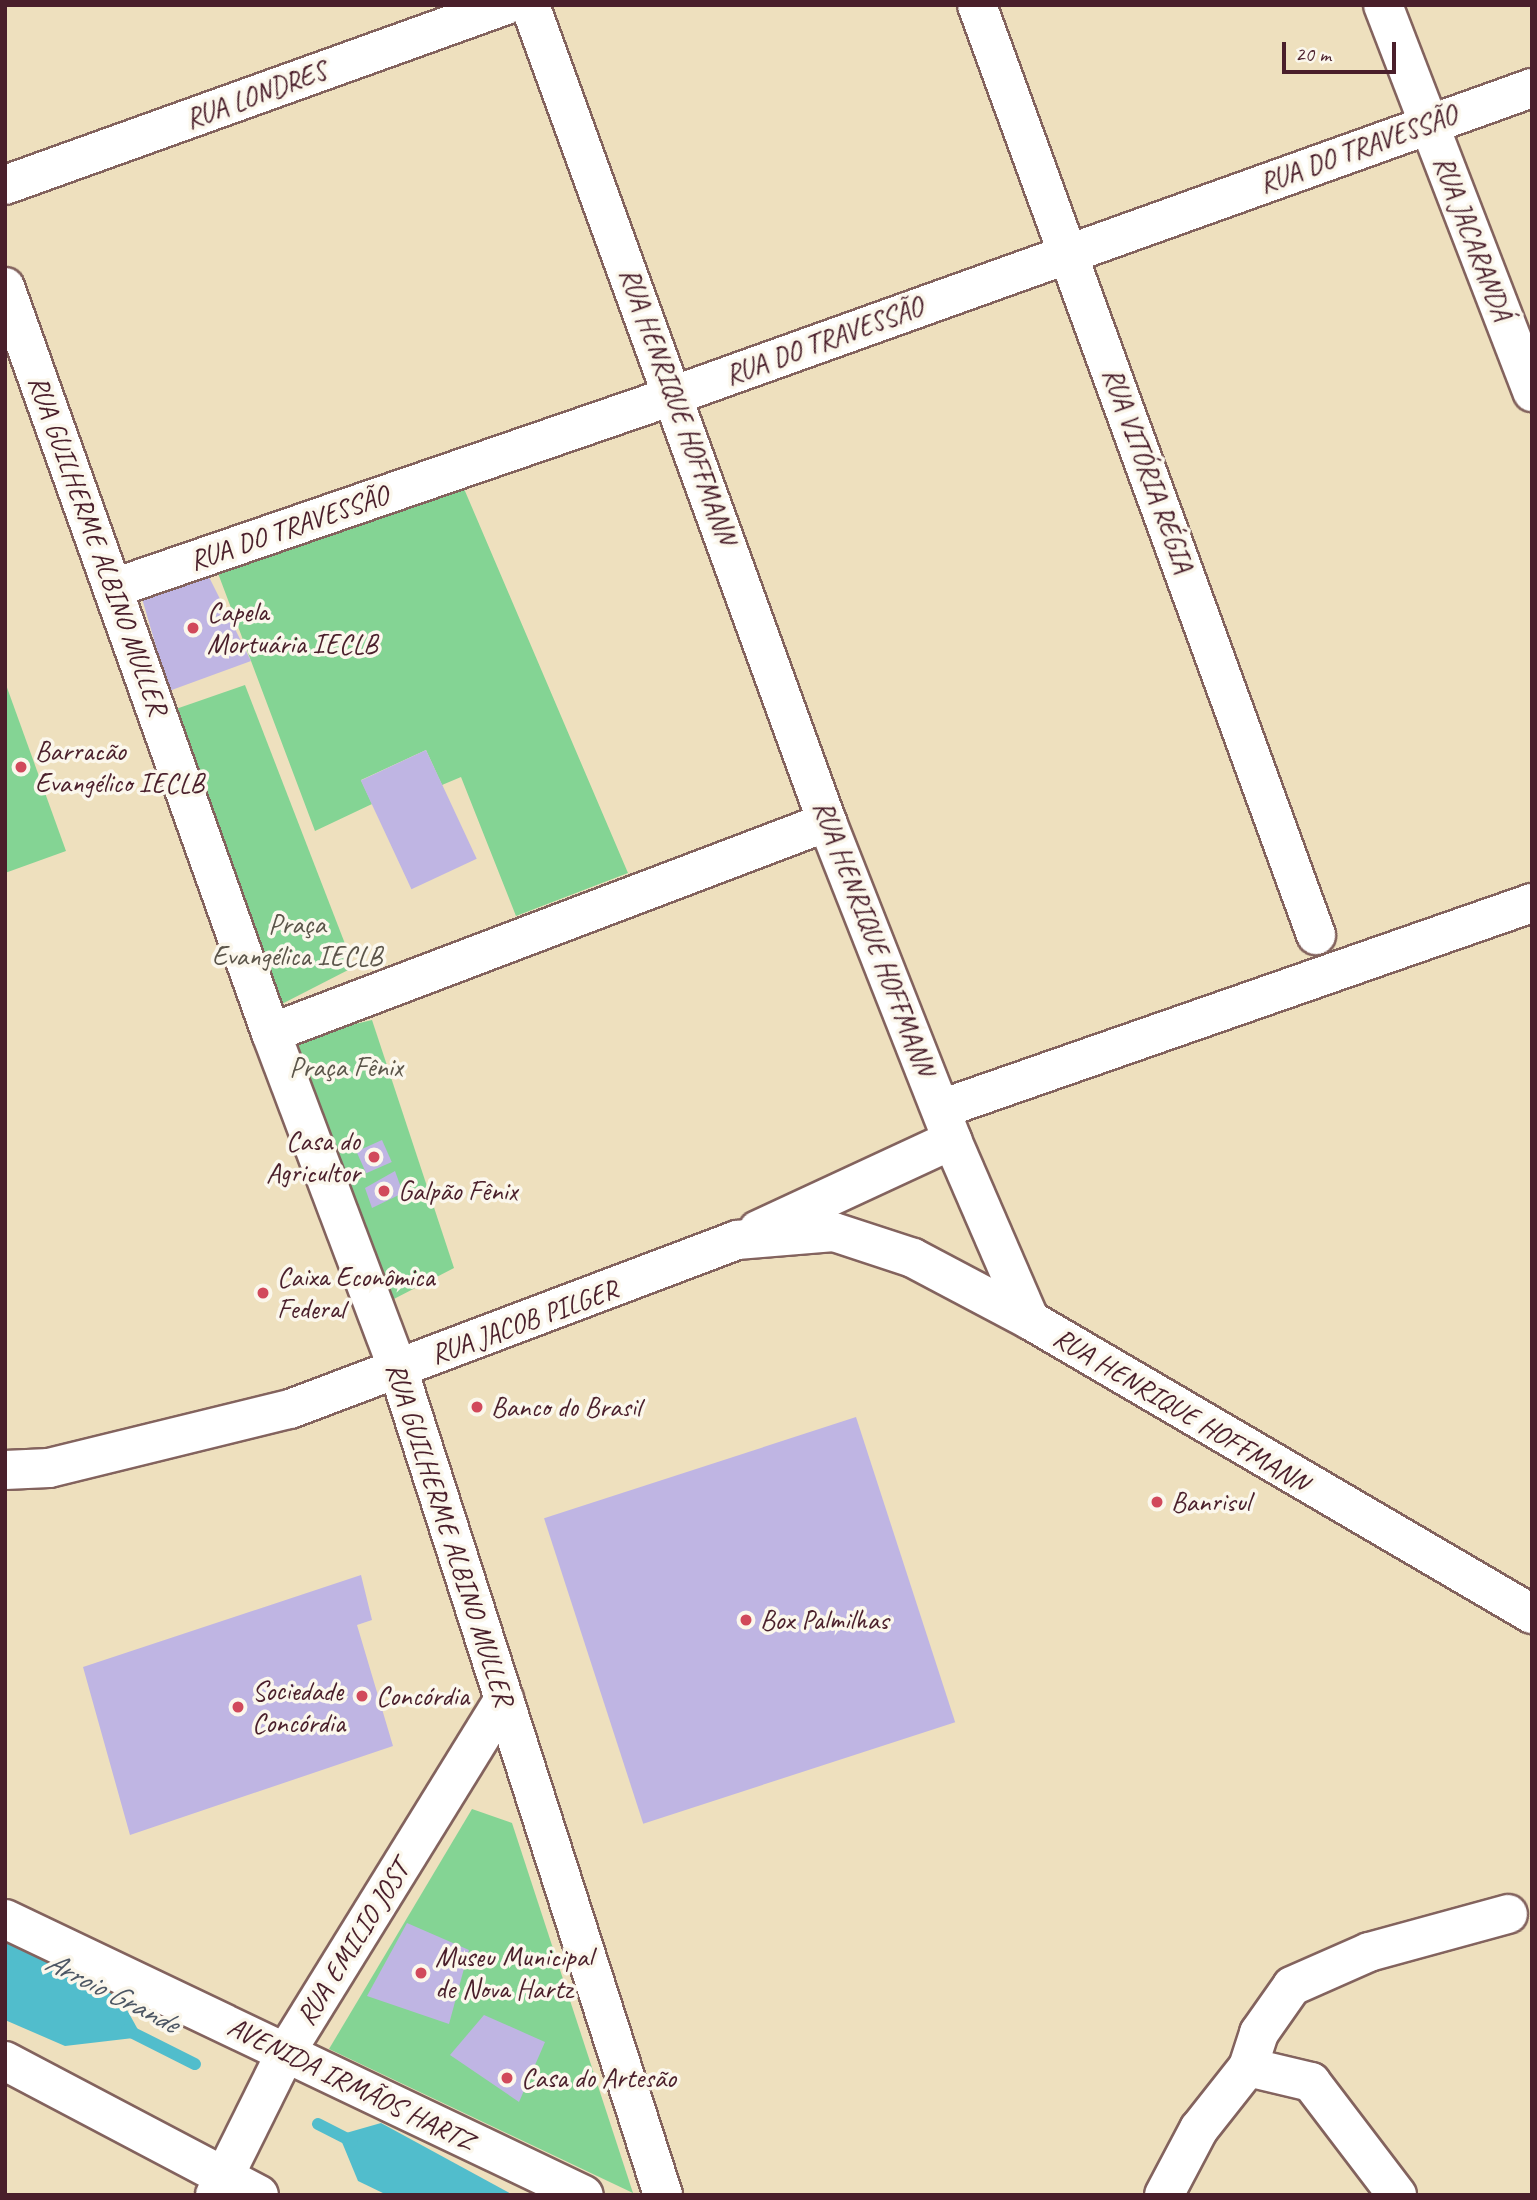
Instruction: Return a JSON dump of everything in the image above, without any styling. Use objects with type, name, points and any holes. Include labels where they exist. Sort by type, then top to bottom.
[{"type":"street","name":"RUA LONDRES","points":[[5,185],[506,5]]},
{"type":"street","name":"RUA HENRIQUE HOFFMANN","points":[[530,5],[675,395],[827,821],[947,1124],[1030,1320],[1532,1614]]},
{"type":"street","name":"RUA VITÓRIA RÉGIA","points":[[977,5],[1316,935]]},
{"type":"street","name":"RUA JACARANDÁ","points":[[1383,5],[1532,392]]},
{"type":"street","name":"RUA DO TRAVESSÃO","points":[[114,588],[675,395],[1532,88]]},
{"type":"street","name":"RUA GUILHERME ALBINO MULLER","points":[[5,287],[271,1033],[398,1369],[663,2195]]},
{"type":"street","points":[[271,1033],[827,821]]},
{"type":"street","points":[[737,1240],[947,1124],[1532,903]]},
{"type":"street","name":"RUA JACOB PILGER","points":[[5,1470],[49,1468],[290,1409],[737,1240],[834,1232],[913,1258],[1030,1320]]},
{"type":"street","name":"RUA EMILIO JOST","points":[[220,2187],[286,2052],[504,1699]]},
{"type":"street","points":[[1164,2195],[1199,2129],[1248,2067],[1259,2033],[1292,1986],[1369,1952],[1508,1914]]},
{"type":"street","name":"AVENIDA IRMÃOS HARTZ","points":[[5,1919],[583,2195]]},
{"type":"street","points":[[5,2061],[220,2187],[259,2195]]},
{"type":"street","points":[[1248,2067],[1311,2082],[1397,2195]]},
{"type":"green space","points":[[459,477],[628,873],[516,916],[461,777],[442,785],[426,750],[361,780],[372,804],[315,831],[216,568]]},
{"type":"green space","name":"Barracão Evangélico IECLB","points":[[5,682],[66,851],[5,873]]},
{"type":"green space","name":"Praça Evangélica IECLB","points":[[245,685],[354,967],[274,1008],[173,710]]},
{"type":"green space","name":"Praça Fênix","points":[[372,1020],[454,1268],[390,1301],[292,1039]]},
{"type":"green space","points":[[472,1809],[512,1823],[633,2193],[329,2049]]},
{"type":"water","points":[[5,1928],[109,1977],[142,2037],[65,2046],[5,2020]]},
{"type":"water","points":[[381,2123],[513,2195],[387,2195],[358,2181],[339,2135]]},
{"type":"building","name":"Capela Mortuária IECLB","points":[[208,575],[251,661],[169,691],[141,595]]},
{"type":"building","points":[[426,750],[477,859],[411,889],[361,780]]},
{"type":"building","name":"Casa do Agricultor","points":[[382,1140],[392,1162],[366,1173],[356,1151]]},
{"type":"building","name":"Galpão Fênix","points":[[395,1171],[403,1193],[372,1208],[365,1188]]},
{"type":"building","name":"Box Palmilhas","points":[[856,1417],[955,1722],[643,1824],[544,1518]]},
{"type":"building","name":"Sociedade Concórdia","points":[[361,1575],[372,1620],[357,1625],[393,1746],[130,1835],[83,1667]]},
{"type":"building","name":"Museu Municipal de Nova Hartz","points":[[407,1923],[469,1950],[449,2024],[367,1996]]},
{"type":"building","name":"Casa do Artesão","points":[[484,2015],[545,2042],[519,2102],[450,2055]]},
{"type":"waterway","name":"Arroio Grande","points":[[127,2030],[195,2064]]},
{"type":"waterway","name":"Arroio Grande","points":[[318,2124],[352,2141]]},
{"type":"place","name":"Capela Mortuária IECLB","points":[[193,628]]},
{"type":"place","name":"Barracão Evangélico IECLB","points":[[21,767]]},
{"type":"place","name":"Casa do Agricultor","points":[[374,1157]]},
{"type":"place","name":"Galpão Fênix","points":[[384,1191]]},
{"type":"place","name":"Caixa Econômica Federal","points":[[263,1293]]},
{"type":"place","name":"Banco do Brasil","points":[[477,1407]]},
{"type":"place","name":"Banrisul","points":[[1157,1502]]},
{"type":"place","name":"Box Palmilhas","points":[[746,1620]]},
{"type":"place","name":"Concórdia","points":[[362,1696]]},
{"type":"place","name":"Sociedade Concórdia","points":[[238,1707]]},
{"type":"place","name":"Museu Municipal de Nova Hartz","points":[[421,1973]]},
{"type":"place","name":"Casa do Artesão","points":[[507,2078]]}]
